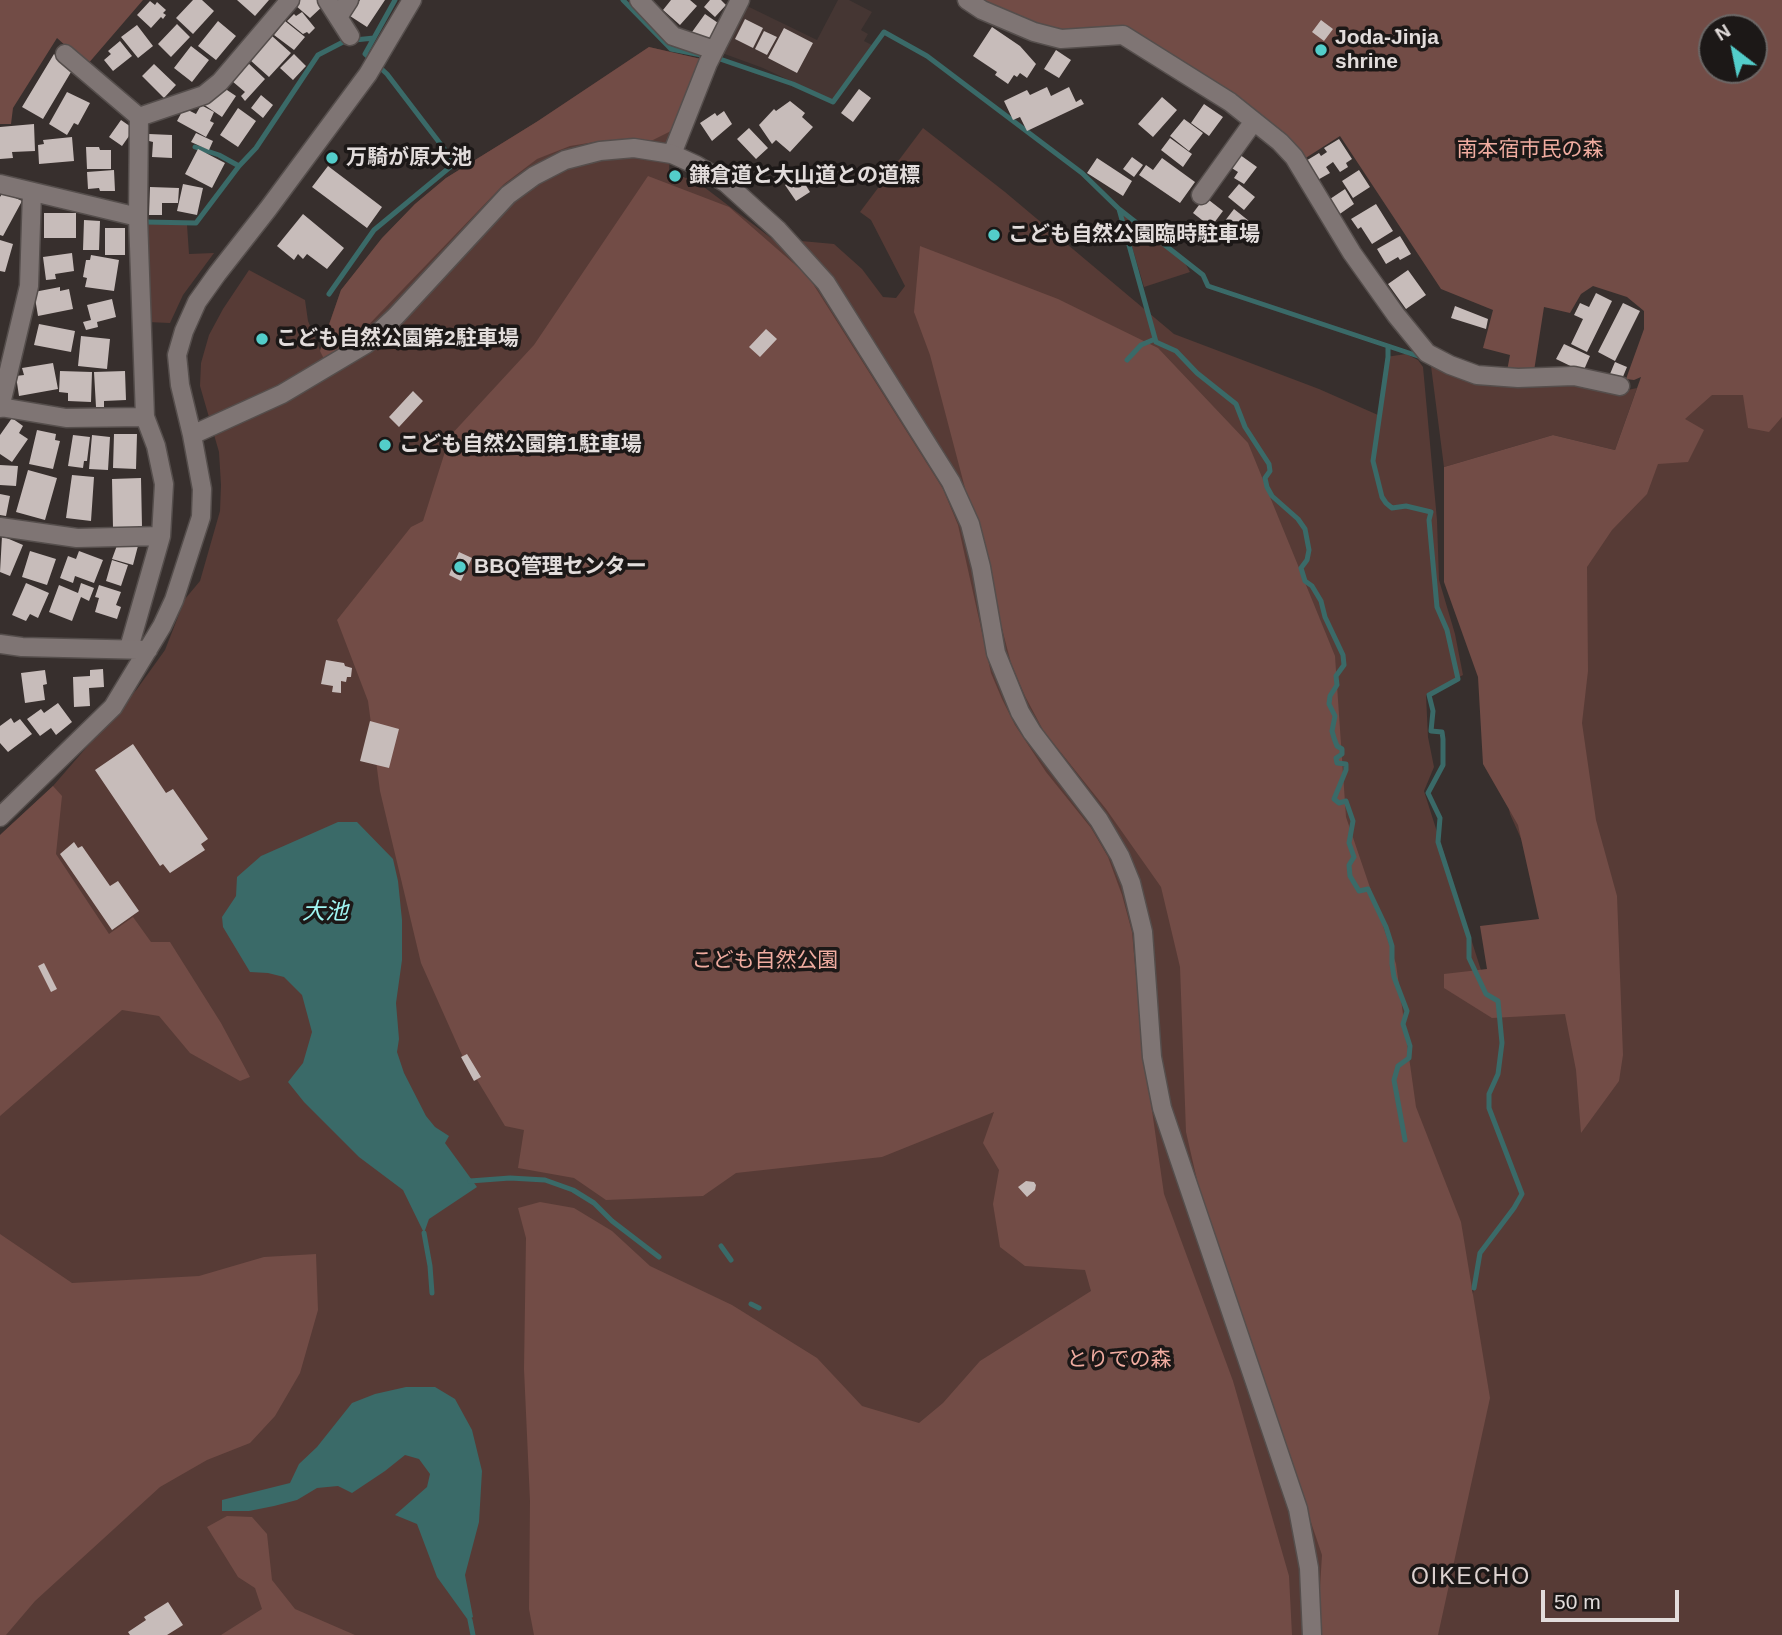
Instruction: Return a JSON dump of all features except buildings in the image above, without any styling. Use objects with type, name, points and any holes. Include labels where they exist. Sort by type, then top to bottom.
[{"type":"street","points":[[139,117],[204,95],[220,82],[290,0]]},
{"type":"street","points":[[327,0],[350,36]]},
{"type":"street","points":[[338,17],[349,0]]},
{"type":"street","points":[[0,816],[113,707],[148,650],[174,600],[201,517],[202,489],[180,385],[177,355],[197,302],[374,64],[412,0]]},
{"type":"street","points":[[639,0],[673,36],[711,56]]},
{"type":"street","points":[[672,154],[711,56],[740,0]]},
{"type":"street","points":[[967,0],[982,10],[1034,32],[1061,39],[1123,35],[1230,102],[1280,142],[1294,157],[1352,253],[1427,353],[1450,365],[1477,374],[1518,378],[1574,376],[1620,386]]},
{"type":"street","points":[[65,54],[139,117]]},
{"type":"street","points":[[129,648],[161,536],[164,484],[156,446],[145,417],[138,217],[139,117]]},
{"type":"street","points":[[1201,195],[1254,121]]},
{"type":"street","points":[[192,435],[282,394],[366,344],[396,316],[508,195],[534,176],[565,160],[600,151],[634,148],[672,154],[712,173],[726,183],[778,230],[826,283],[951,482],[970,524],[981,567],[996,653],[1020,712],[1032,732],[1099,820],[1120,856],[1131,883],[1143,932],[1152,1057],[1161,1108],[1298,1509],[1310,1569],[1312,1635]]},
{"type":"street","points":[[0,184],[138,217]]},
{"type":"street","points":[[32,191],[29,286],[0,407],[66,418],[145,417]]},
{"type":"street","points":[[0,527],[77,538],[161,536]]},
{"type":"street","points":[[0,644],[22,647],[148,650]]},
{"type":"shaded area","points":[[838,0],[849,0],[872,12],[861,30],[868,34],[864,41],[872,45],[833,101],[763,68],[722,53],[745,5],[817,40]]},
{"type":"green space","points":[[0,0],[143,0],[87,65],[57,38],[13,108],[11,124],[0,124]]},
{"type":"green space","name":"南本宿市民の森","points":[[972,0],[1782,0],[1782,417],[1769,432],[1748,428],[1743,395],[1712,395],[1685,419],[1704,430],[1688,462],[1658,464],[1647,494],[1612,530],[1587,567],[1588,671],[1582,723],[1596,820],[1617,896],[1623,1055],[1619,1081],[1581,1133],[1576,1070],[1565,1014],[1492,1018],[1444,988],[1444,974],[1487,969],[1480,926],[1539,919],[1518,825],[1483,764],[1478,677],[1444,582],[1444,467],[1553,435],[1615,450],[1641,377],[1626,379],[1644,329],[1644,311],[1627,297],[1593,286],[1581,294],[1570,313],[1544,307],[1534,371],[1507,371],[1510,355],[1483,348],[1493,310],[1441,289],[1340,136],[1301,161],[1125,29],[1059,33]]},
{"type":"green space","name":"こども自然公園","points":[[649,47],[701,59],[671,131],[669,171],[700,184],[783,247],[801,241],[834,244],[862,269],[883,297],[896,298],[905,286],[871,220],[860,212],[923,128],[1005,192],[1174,334],[1319,389],[1378,415],[1386,357],[1406,354],[1418,360],[1423,367],[1437,520],[1439,580],[1455,634],[1463,675],[1426,695],[1428,737],[1434,767],[1424,791],[1487,989],[1549,998],[1544,890],[1510,814],[1474,630],[1675,410],[1782,365],[1782,1635],[1365,1635],[1453,1395],[1475,1283],[1437,1330],[1322,1635],[0,1635],[0,835],[53,786],[137,689],[165,650],[185,599],[200,581],[220,511],[221,485],[219,452],[200,386],[201,363],[209,335],[249,270],[305,300],[308,321],[320,350],[341,290],[382,239],[415,204],[446,178]]},
{"type":"green space","points":[[649,47],[701,59],[671,131],[653,140],[607,140],[570,146],[537,159],[504,184],[353,341],[324,359],[320,351],[341,290],[382,238],[415,204],[446,178]]},
{"type":"green space","name":"とりでの森","points":[[648,176],[729,207],[808,276],[943,489],[958,525],[991,673],[1002,699],[1015,725],[1046,772],[1091,828],[1108,857],[1132,932],[1142,1041],[1164,1194],[1233,1381],[1289,1576],[1292,1635],[534,1635],[529,1609],[530,1501],[524,1369],[526,1238],[518,1208],[540,1202],[574,1208],[612,1231],[650,1266],[732,1305],[817,1358],[862,1406],[919,1423],[943,1403],[980,1361],[1091,1291],[1085,1270],[1025,1266],[1000,1247],[993,1204],[999,1170],[983,1143],[994,1112],[882,1157],[736,1173],[703,1196],[606,1200],[574,1178],[518,1168],[524,1130],[505,1126],[462,1055],[421,963],[380,791],[368,701],[337,620],[411,527],[423,521],[450,436],[534,345]]},
{"type":"green space","points":[[1122,213],[1185,263],[1190,272],[1144,287]]},
{"type":"green space","points":[[147,223],[187,225],[189,254],[214,253],[183,295],[170,323],[147,322]]},
{"type":"green space","points":[[920,246],[1058,299],[1158,348],[1248,443],[1335,656],[1346,817],[1396,964],[1416,1107],[1461,1222],[1490,1398],[1438,1635],[1317,1635],[1322,1555],[1200,1193],[1186,1132],[1180,967],[1161,887],[1106,809],[1043,730],[1011,663],[930,355],[914,312]]},
{"type":"green space","points":[[1431,366],[1474,382],[1574,385],[1614,393],[1637,388],[1615,450],[1553,435],[1444,467]]},
{"type":"green space","points":[[53,786],[62,796],[56,854],[109,934],[133,917],[151,942],[170,942],[221,1023],[250,1077],[240,1081],[190,1053],[159,1016],[122,1010],[0,1116],[0,835]]},
{"type":"green space","points":[[0,1234],[72,1283],[199,1276],[264,1257],[316,1254],[318,1310],[300,1373],[275,1416],[250,1443],[207,1460],[160,1487],[35,1601],[6,1635],[0,1635]]},
{"type":"green space","points":[[227,1516],[252,1517],[267,1534],[272,1580],[295,1609],[355,1635],[221,1635],[262,1609],[255,1588],[238,1577],[207,1527]]},
{"type":"water","name":"大池","points":[[338,822],[357,822],[393,859],[402,920],[402,960],[396,1003],[399,1039],[397,1052],[404,1073],[426,1116],[435,1127],[449,1136],[445,1143],[477,1187],[429,1219],[424,1233],[403,1190],[359,1157],[304,1102],[288,1082],[303,1063],[312,1032],[302,995],[284,977],[250,972],[223,927],[222,917],[236,896],[237,877],[261,856]]},
{"type":"water","points":[[406,1387],[435,1387],[455,1399],[472,1430],[482,1471],[479,1522],[465,1575],[473,1617],[468,1620],[437,1577],[417,1524],[395,1515],[427,1487],[430,1474],[419,1459],[405,1455],[352,1493],[338,1486],[317,1488],[297,1500],[274,1506],[249,1511],[222,1511],[222,1500],[290,1483],[299,1464],[317,1447],[352,1403]]},
{"type":"waterway","points":[[329,294],[374,230],[455,163],[387,74],[365,54],[395,0]]},
{"type":"waterway","points":[[623,0],[671,49],[717,58],[793,84],[833,102],[884,32],[927,56],[1082,173],[1119,209],[1203,275],[1208,286],[1424,358]]},
{"type":"waterway","points":[[145,222],[196,223],[256,148],[318,55],[345,41],[374,38]]},
{"type":"waterway","points":[[195,147],[219,155],[239,166]]},
{"type":"waterway","points":[[1119,209],[1156,342],[1176,351],[1197,373],[1236,404],[1245,427],[1269,464],[1270,471],[1265,478],[1267,487],[1272,496],[1298,519],[1305,529],[1309,550],[1307,560],[1301,568],[1305,581],[1312,586],[1321,601],[1325,617],[1343,655],[1344,665],[1336,676],[1337,685],[1330,696],[1329,704],[1335,716],[1332,731],[1334,738],[1337,746],[1342,749],[1342,754],[1336,758],[1337,763],[1346,764],[1334,799],[1339,803],[1346,801],[1353,821],[1349,843],[1354,857],[1349,865],[1350,876],[1359,891],[1368,889],[1386,927],[1392,946],[1394,977],[1407,1011],[1403,1024],[1410,1046],[1409,1058],[1398,1066],[1394,1080],[1405,1140]]},
{"type":"waterway","points":[[1127,360],[1141,345],[1155,339]]},
{"type":"waterway","points":[[1388,346],[1373,461],[1386,503],[1392,508],[1406,506],[1431,512],[1429,520],[1437,607],[1447,630],[1458,679],[1429,695],[1433,711],[1431,731],[1442,732],[1443,765],[1428,793],[1440,818],[1438,842],[1469,938],[1469,958],[1486,994],[1498,1001],[1502,1043],[1498,1074],[1489,1094],[1489,1108],[1522,1194],[1480,1253],[1474,1288]]},
{"type":"waterway","points":[[470,1181],[510,1178],[545,1180],[573,1190],[594,1203],[612,1221],[659,1257]]},
{"type":"waterway","points":[[424,1233],[432,1293]]},
{"type":"waterway","points":[[721,1246],[731,1260]]},
{"type":"waterway","points":[[751,1304],[759,1308]]},
{"type":"waterway","points":[[470,1620],[473,1635]]},
{"type":"place","name":"Joda-Jinja shrine","points":[[1321,50]]},
{"type":"place","name":"万騎が原大池","points":[[332,158]]},
{"type":"place","name":"鎌倉道と大山道との道標","points":[[675,176]]},
{"type":"place","name":"こども自然公園臨時駐車場","points":[[994,235]]},
{"type":"place","name":"こども自然公園第2駐車場","points":[[262,339]]},
{"type":"place","name":"こども自然公園第1駐車場","points":[[385,445]]},
{"type":"place","name":"BBQ管理センター","points":[[460,567]]},
{"type":"district","name":"OIKECHO","points":[[1471,1578]]}]
